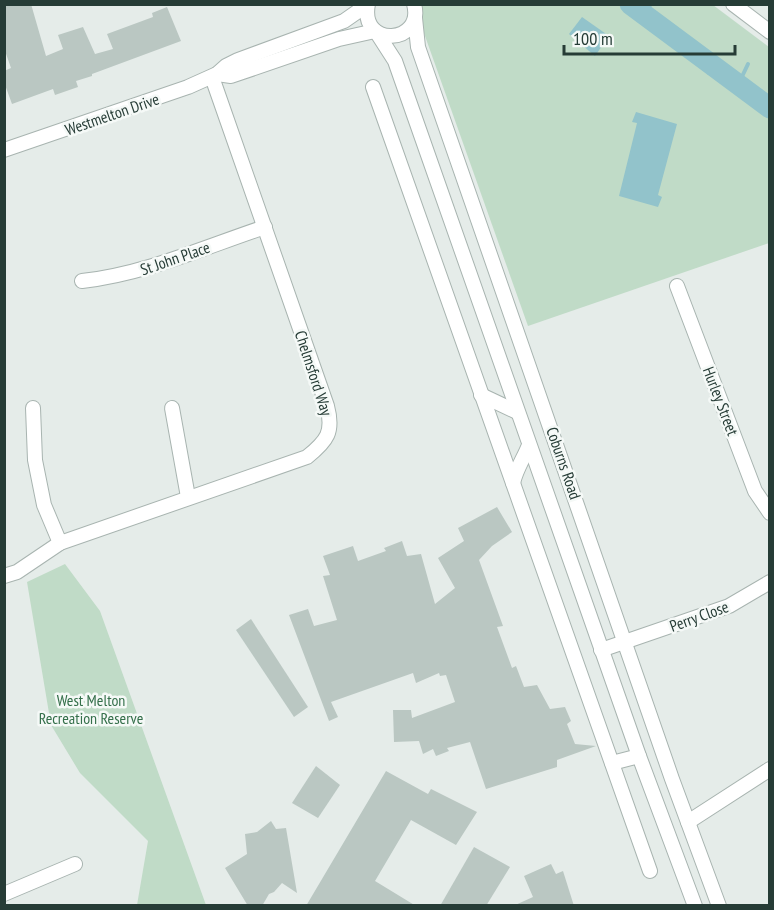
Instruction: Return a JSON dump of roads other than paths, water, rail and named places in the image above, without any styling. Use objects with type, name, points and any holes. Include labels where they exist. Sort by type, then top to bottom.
[{"type":"street","points":[[733,4],[770,32]]},
{"type":"street","name":"Coburns Road","points":[[368,5],[367,19],[395,61],[601,650],[695,906]]},
{"type":"street","name":"Westmelton Drive","points":[[4,150],[158,98],[215,75],[238,60],[345,21],[368,5]]},
{"type":"street","name":"Coburns Road","points":[[414,11],[418,47],[718,906]]},
{"type":"street","name":"Westmelton Drive","points":[[215,75],[231,76],[339,39],[376,32],[392,37],[399,35],[411,26],[414,11]]},
{"type":"street","name":"Chelmsford Way","points":[[4,576],[16,572],[60,543],[307,457],[320,446],[330,432],[327,406],[215,75]]},
{"type":"street","points":[[373,87],[650,871]]},
{"type":"street","name":"St John Place","points":[[82,281],[110,278],[141,270],[265,227]]},
{"type":"street","name":"Hurley Street","points":[[677,286],[755,491],[770,513]]},
{"type":"street","points":[[480,306],[506,296]]},
{"type":"street","points":[[482,395],[517,412]]},
{"type":"street","points":[[33,408],[35,460],[44,505],[60,543]]},
{"type":"street","points":[[172,408],[188,497]]},
{"type":"street","name":"Coburns Road","points":[[513,483],[516,470],[529,445]]},
{"type":"street","name":"Perry Close","points":[[601,650],[729,606],[770,582]]},
{"type":"street","points":[[612,763],[639,756]]},
{"type":"street","points":[[688,822],[770,769]]},
{"type":"street","points":[[4,894],[75,864]]},
{"type":"water","points":[[582,17],[609,36],[595,56],[569,34]]},
{"type":"water","points":[[636,112],[677,124],[658,195],[662,197],[658,207],[619,196],[637,123],[632,122]]},
{"type":"waterway","points":[[630,4],[770,108]]},
{"type":"waterway","points":[[643,14],[651,4]]},
{"type":"waterway","points":[[738,85],[748,64]]},
{"type":"waterway","points":[[709,73],[724,75]]},
{"type":"park label","name":"West Melton Recreation Reserve","points":[[91,709]]}]
